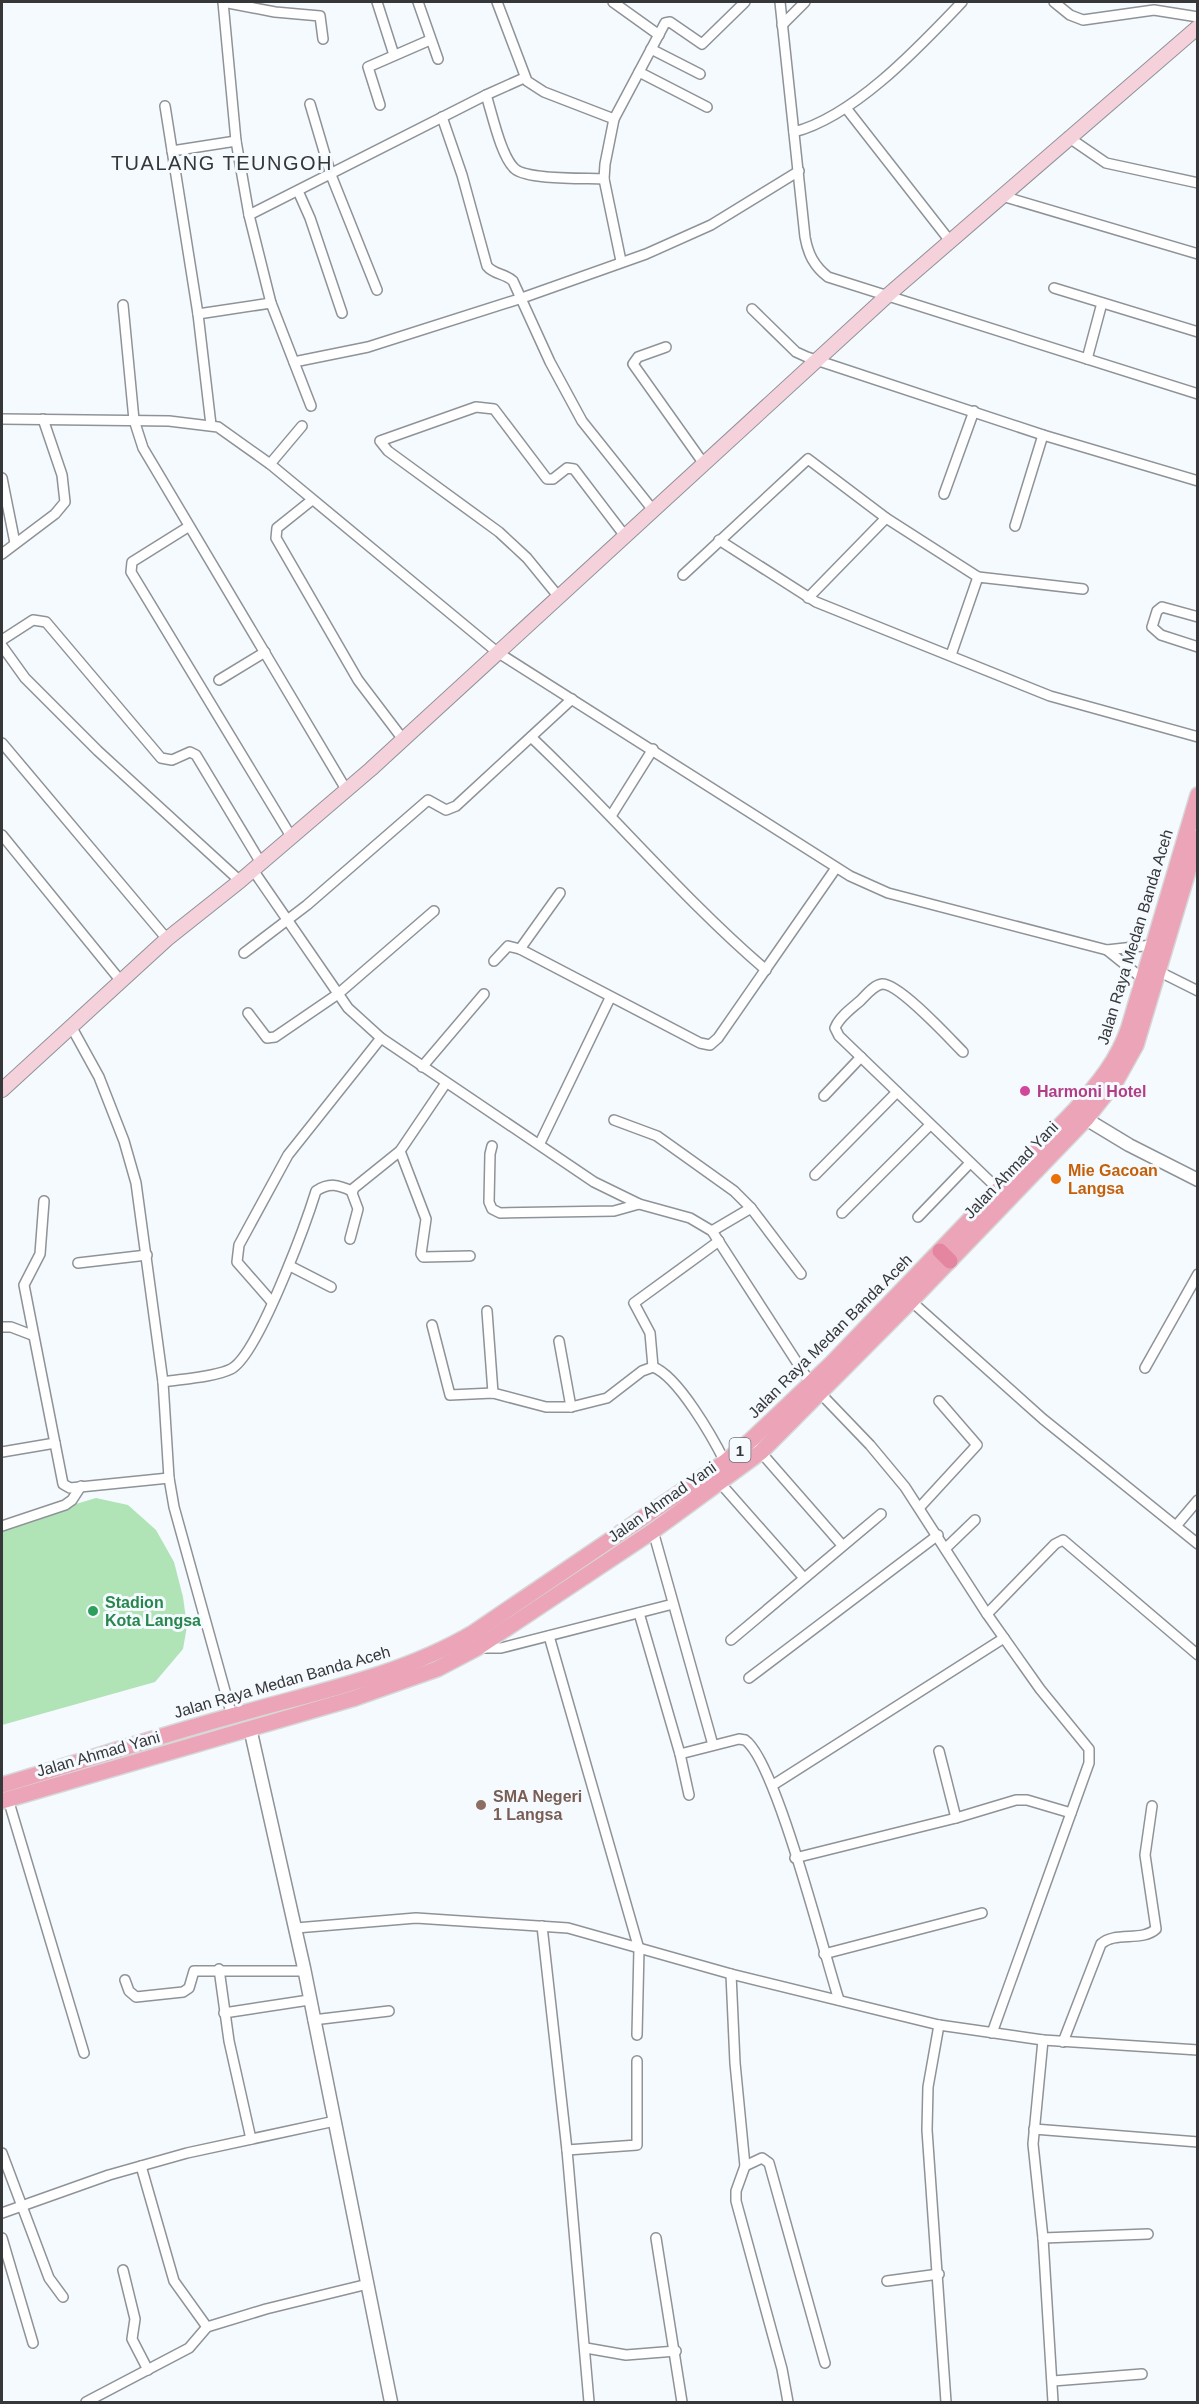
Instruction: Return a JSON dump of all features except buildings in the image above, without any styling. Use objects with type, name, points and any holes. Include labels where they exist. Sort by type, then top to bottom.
[{"type":"main road","points":[[2,1090],[167,939],[292,838],[347,790],[888,295],[1197,27]]},
{"type":"main road","name":"Jalan Raya Medan Banda Aceh","points":[[816,1389],[945,1256],[998,1189],[1075,1110],[1106,1073],[1124,1042],[1197,795]]},
{"type":"main road","name":"Jalan Ahmad Yani","points":[[4,1795],[250,1728],[415,1679],[477,1648],[721,1484],[756,1446],[911,1301],[945,1256],[1086,1119],[1116,1081],[1130,1058],[1197,838]]},
{"type":"main road","name":"Jalan Raya Medan Banda Aceh","points":[[4,1795],[232,1716],[351,1684],[450,1646],[725,1462],[756,1446]]},
{"type":"street","points":[[311,406],[271,303],[249,215],[236,141],[223,2],[275,12],[320,16],[323,39]]},
{"type":"street","points":[[377,2],[394,55]]},
{"type":"street","points":[[418,2],[438,59]]},
{"type":"street","points":[[497,2],[524,78],[544,92],[614,119]]},
{"type":"street","points":[[613,2],[659,35]]},
{"type":"street","points":[[621,261],[604,179],[614,119],[668,21],[702,44],[745,2]]},
{"type":"street","points":[[780,2],[804,237],[813,261],[828,277],[1197,394]]},
{"type":"street","points":[[782,25],[805,2]]},
{"type":"street","points":[[794,132],[820,124],[846,108],[924,42],[962,2]]},
{"type":"street","points":[[1054,2],[1070,15],[1083,20],[1154,10],[1197,17]]},
{"type":"street","points":[[380,105],[367,68],[430,40]]},
{"type":"street","points":[[651,49],[700,74]]},
{"type":"street","points":[[639,72],[707,107]]},
{"type":"street","points":[[249,215],[524,78]]},
{"type":"street","points":[[486,95],[508,159],[515,169],[526,173],[604,179]]},
{"type":"street","points":[[310,104],[331,175],[377,290]]},
{"type":"street","points":[[165,106],[198,314],[211,425]]},
{"type":"street","points":[[846,108],[950,241]]},
{"type":"street","points":[[442,117],[462,175],[485,263],[492,272],[511,279],[522,298],[550,362],[582,421],[653,510]]},
{"type":"street","points":[[1068,137],[1106,163],[1197,183]]},
{"type":"street","points":[[172,151],[236,141]]},
{"type":"street","points":[[294,362],[368,346],[522,298],[689,236],[799,171]]},
{"type":"street","points":[[298,191],[310,218],[342,313]]},
{"type":"street","points":[[1002,195],[1197,254]]},
{"type":"street","points":[[1054,288],[1197,332]]},
{"type":"street","points":[[198,314],[271,303]]},
{"type":"street","points":[[1087,359],[1102,303]]},
{"type":"street","points":[[123,305],[134,420],[143,448],[188,527],[347,790]]},
{"type":"street","points":[[752,309],[796,352],[816,361],[1043,435],[1197,481]]},
{"type":"street","points":[[666,347],[638,357],[633,364],[704,464]]},
{"type":"street","points":[[558,596],[515,546],[459,501],[388,451],[380,441],[476,406],[494,409],[547,479],[553,479],[567,468],[574,469],[625,536]]},
{"type":"street","points":[[944,494],[974,411]]},
{"type":"street","points":[[2,419],[134,420],[211,425],[228,433],[270,464],[497,652],[653,749],[836,868],[888,893],[1107,950],[1152,945]]},
{"type":"street","points":[[2,554],[55,514],[65,502],[62,476],[43,420]]},
{"type":"street","points":[[270,464],[302,426]]},
{"type":"street","points":[[1015,526],[1043,435]]},
{"type":"street","points":[[683,575],[808,459],[886,518],[978,577],[1083,589]]},
{"type":"street","points":[[2,478],[15,543]]},
{"type":"street","points":[[312,500],[277,528],[276,538],[358,680],[402,738]]},
{"type":"street","points":[[808,598],[886,518]]},
{"type":"street","points":[[188,527],[132,562],[131,572],[292,838]]},
{"type":"street","points":[[719,540],[808,598],[1050,696],[1197,737]]},
{"type":"street","points":[[951,655],[978,577]]},
{"type":"street","points":[[1197,617],[1162,607],[1157,611],[1152,627],[1157,633],[1197,647]]},
{"type":"street","points":[[2,640],[33,620],[46,622],[161,758],[172,760],[190,752],[196,755],[289,920],[338,994],[359,1021],[422,1067],[540,1143],[594,1182],[639,1204],[690,1218],[712,1231],[816,1389],[890,1467],[920,1507],[987,1614],[1040,1689],[1089,1749],[1089,1763],[992,2032]]},
{"type":"street","points":[[2,646],[25,678],[98,751],[240,881]]},
{"type":"street","points":[[219,680],[265,652]]},
{"type":"street","points":[[244,953],[289,920],[426,802],[431,800],[450,810],[572,699]]},
{"type":"street","points":[[531,737],[567,769],[734,943],[766,970]]},
{"type":"street","points":[[2,743],[167,939]]},
{"type":"street","points":[[611,816],[653,749]]},
{"type":"street","points":[[2,835],[120,981]]},
{"type":"street","points":[[494,960],[508,946],[520,950],[610,999],[700,1043],[710,1045],[718,1038],[836,868]]},
{"type":"street","points":[[520,950],[560,893]]},
{"type":"street","points":[[248,1014],[263,1034],[272,1038],[338,994],[434,911]]},
{"type":"street","points":[[1107,950],[1143,979]]},
{"type":"street","points":[[1158,971],[1197,992]]},
{"type":"street","points":[[963,1052],[894,987],[881,984],[841,1019],[836,1028],[839,1036],[861,1058],[998,1189]]},
{"type":"street","points":[[422,1067],[484,994]]},
{"type":"street","points":[[540,1143],[610,999]]},
{"type":"street","points":[[72,1028],[99,1077],[124,1141],[136,1184],[163,1382],[169,1478],[181,1539],[232,1716]]},
{"type":"street","points":[[272,1302],[237,1262],[239,1245],[293,1148],[381,1038]]},
{"type":"street","points":[[824,1096],[861,1058]]},
{"type":"street","points":[[352,1191],[400,1151],[446,1083]]},
{"type":"street","points":[[815,1176],[897,1092]]},
{"type":"street","points":[[1086,1119],[1129,1145],[1197,1180]]},
{"type":"street","points":[[614,1120],[657,1136],[725,1184],[751,1208],[801,1274]]},
{"type":"street","points":[[842,1213],[930,1125]]},
{"type":"street","points":[[492,1146],[489,1202],[492,1209],[500,1213],[614,1211],[639,1204]]},
{"type":"street","points":[[400,1151],[426,1219],[421,1254],[423,1257],[470,1256]]},
{"type":"street","points":[[918,1217],[970,1163]]},
{"type":"street","points":[[163,1382],[234,1368],[250,1348],[290,1266],[316,1191],[326,1185],[335,1184],[352,1191],[358,1209],[350,1239]]},
{"type":"street","points":[[44,1201],[39,1259],[25,1281],[32,1335],[63,1484],[70,1488],[169,1478]]},
{"type":"street","points":[[712,1231],[751,1208]]},
{"type":"street","points":[[719,1241],[634,1303],[634,1308],[650,1333],[653,1367],[663,1374],[688,1402],[725,1462]]},
{"type":"street","points":[[78,1263],[147,1255]]},
{"type":"street","points":[[290,1266],[331,1287]]},
{"type":"street","points":[[1145,1368],[1197,1274]]},
{"type":"street","points":[[911,1301],[1043,1419],[1197,1544]]},
{"type":"street","points":[[487,1311],[493,1393]]},
{"type":"street","points":[[432,1325],[448,1393],[453,1396],[493,1393],[546,1407],[571,1407],[607,1398],[642,1371],[653,1367]]},
{"type":"street","points":[[2,1327],[11,1327],[32,1335]]},
{"type":"street","points":[[559,1341],[571,1407]]},
{"type":"street","points":[[920,1507],[977,1444],[939,1401]]},
{"type":"street","points":[[2,1452],[55,1443]]},
{"type":"street","points":[[756,1446],[842,1545]]},
{"type":"street","points":[[721,1484],[804,1578]]},
{"type":"street","points":[[2,1526],[65,1505],[72,1500],[81,1486]]},
{"type":"street","points":[[1176,1526],[1197,1500]]},
{"type":"street","points":[[731,1640],[881,1514]]},
{"type":"street","points":[[946,1548],[975,1520]]},
{"type":"street","points":[[653,1531],[713,1745]]},
{"type":"street","points":[[749,1678],[938,1535]]},
{"type":"street","points":[[987,1614],[1055,1544],[1063,1540],[1197,1654]]},
{"type":"street","points":[[477,1648],[501,1648],[673,1604]]},
{"type":"street","points":[[639,1614],[680,1754],[688,1795]]},
{"type":"street","points":[[549,1636],[639,1949],[637,2035]]},
{"type":"street","points":[[773,1785],[1004,1638]]},
{"type":"street","points":[[250,1728],[305,1971],[391,2403]]},
{"type":"street","points":[[680,1754],[744,1740],[773,1785],[839,2000]]},
{"type":"street","points":[[939,1752],[956,1818]]},
{"type":"street","points":[[4,1795],[84,2053]]},
{"type":"street","points":[[795,1858],[956,1818],[1016,1800],[1027,1800],[1071,1813]]},
{"type":"street","points":[[1063,2042],[1101,1944],[1108,1939],[1150,1933],[1156,1929],[1145,1855],[1152,1806]]},
{"type":"street","points":[[824,1954],[982,1913]]},
{"type":"street","points":[[296,1928],[416,1918],[542,1926],[593,1934],[731,1974],[939,2025],[1063,2042],[1197,2050]]},
{"type":"street","points":[[542,1926],[567,2150],[589,2403]]},
{"type":"street","points":[[125,1980],[129,1991],[136,1997],[183,1992],[189,1988],[194,1971],[219,1969],[305,1971]]},
{"type":"street","points":[[219,1969],[224,2013],[251,2139]]},
{"type":"street","points":[[731,1974],[735,2063],[745,2166],[736,2191],[736,2201],[782,2369],[788,2403]]},
{"type":"street","points":[[224,2013],[309,2000]]},
{"type":"street","points":[[314,2020],[389,2011]]},
{"type":"street","points":[[939,2025],[928,2087],[927,2130],[939,2274],[946,2403]]},
{"type":"street","points":[[1043,2040],[1034,2129],[1053,2403]]},
{"type":"street","points":[[567,2150],[637,2145],[637,2061]]},
{"type":"street","points":[[2,2212],[141,2166],[335,2121]]},
{"type":"street","points":[[1034,2129],[1197,2142]]},
{"type":"street","points":[[2,2153],[20,2206],[52,2286],[63,2297]]},
{"type":"street","points":[[745,2166],[762,2158],[769,2163],[825,2363]]},
{"type":"street","points":[[141,2166],[174,2281],[207,2327]]},
{"type":"street","points":[[1043,2238],[1148,2234]]},
{"type":"street","points":[[2,2238],[33,2343]]},
{"type":"street","points":[[656,2238],[676,2351],[682,2403]]},
{"type":"street","points":[[123,2270],[135,2319],[132,2339],[148,2370]]},
{"type":"street","points":[[887,2281],[939,2274]]},
{"type":"street","points":[[86,2403],[193,2345],[207,2327],[368,2284]]},
{"type":"street","points":[[586,2348],[626,2355],[676,2351]]},
{"type":"street","points":[[1053,2381],[1142,2374]]},
{"type":"green space","name":"Stadion Kota Langsa","points":[[96,1498],[128,1505],[156,1530],[174,1562],[183,1597],[187,1626],[183,1649],[155,1682],[2,1725],[2,1526]]},
{"type":"place","name":"Harmoni Hotel","points":[[1025,1091]]},
{"type":"place","name":"Mie Gacoan Langsa","points":[[1056,1179]]},
{"type":"place","name":"Stadion Kota Langsa","points":[[93,1611]]},
{"type":"place","name":"SMA Negeri 1 Langsa","points":[[481,1805]]},
{"type":"district","name":"TUALANG TEUNGOH","points":[[222,163]]}]
